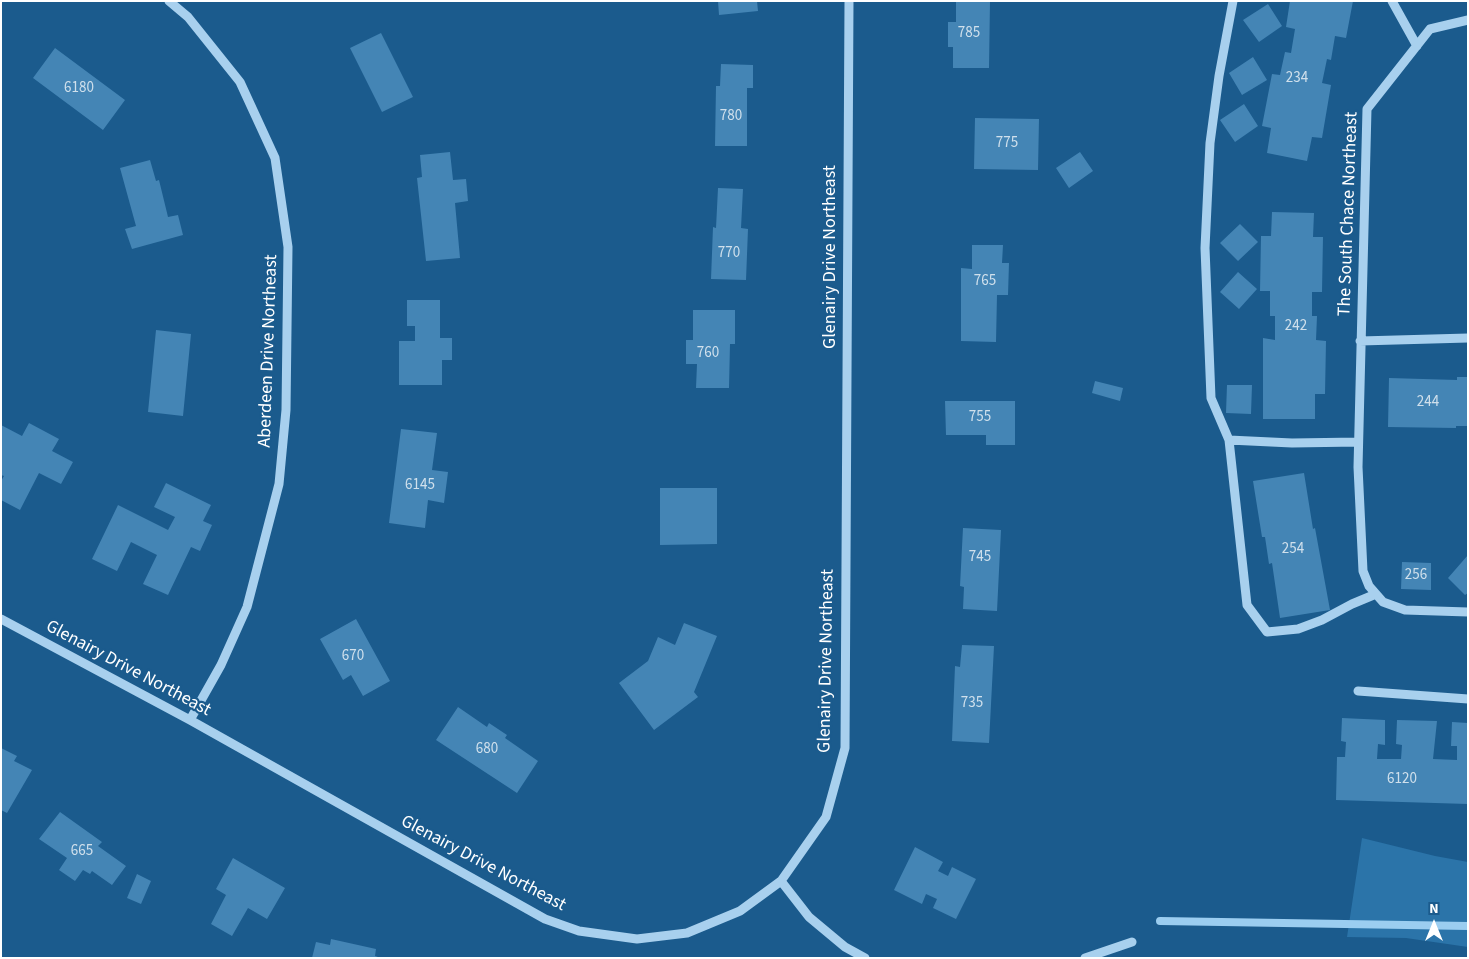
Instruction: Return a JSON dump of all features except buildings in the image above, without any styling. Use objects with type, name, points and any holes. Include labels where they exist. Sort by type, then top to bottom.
[{"type":"street","name":"Aberdeen Drive Northeast","points":[[168,1],[188,17],[240,82],[275,158],[288,246],[286,410],[279,484],[247,606],[221,665],[190,720]]},
{"type":"street","name":"Glenairy Drive Northeast","points":[[1,618],[190,720],[545,919],[579,931],[637,939],[687,933],[740,911],[781,881],[826,817],[844,748],[849,1]]},
{"type":"street","points":[[1233,1],[1219,76],[1210,143],[1205,248],[1210,398],[1229,440],[1247,605],[1267,632],[1298,629],[1322,620],[1376,594],[1383,602],[1405,610],[1468,612]]},
{"type":"street","points":[[1392,1],[1417,46]]},
{"type":"street","name":"The South Chace Northeast","points":[[1376,594],[1369,586],[1363,571],[1358,467],[1367,109],[1430,29],[1468,20]]},
{"type":"street","name":"The South Chace Northeast","points":[[1360,341],[1468,338]]},
{"type":"street","points":[[1229,440],[1292,443],[1358,442]]},
{"type":"street","points":[[1358,691],[1468,699]]},
{"type":"street","points":[[781,881],[809,917],[845,947],[864,958]]},
{"type":"street","points":[[1085,958],[1132,942]]},
{"type":"shaded area","points":[[1362,838],[1468,862],[1468,947],[1406,938],[1347,937]]},
{"type":"waterway","points":[[1160,921],[1468,926]]}]
